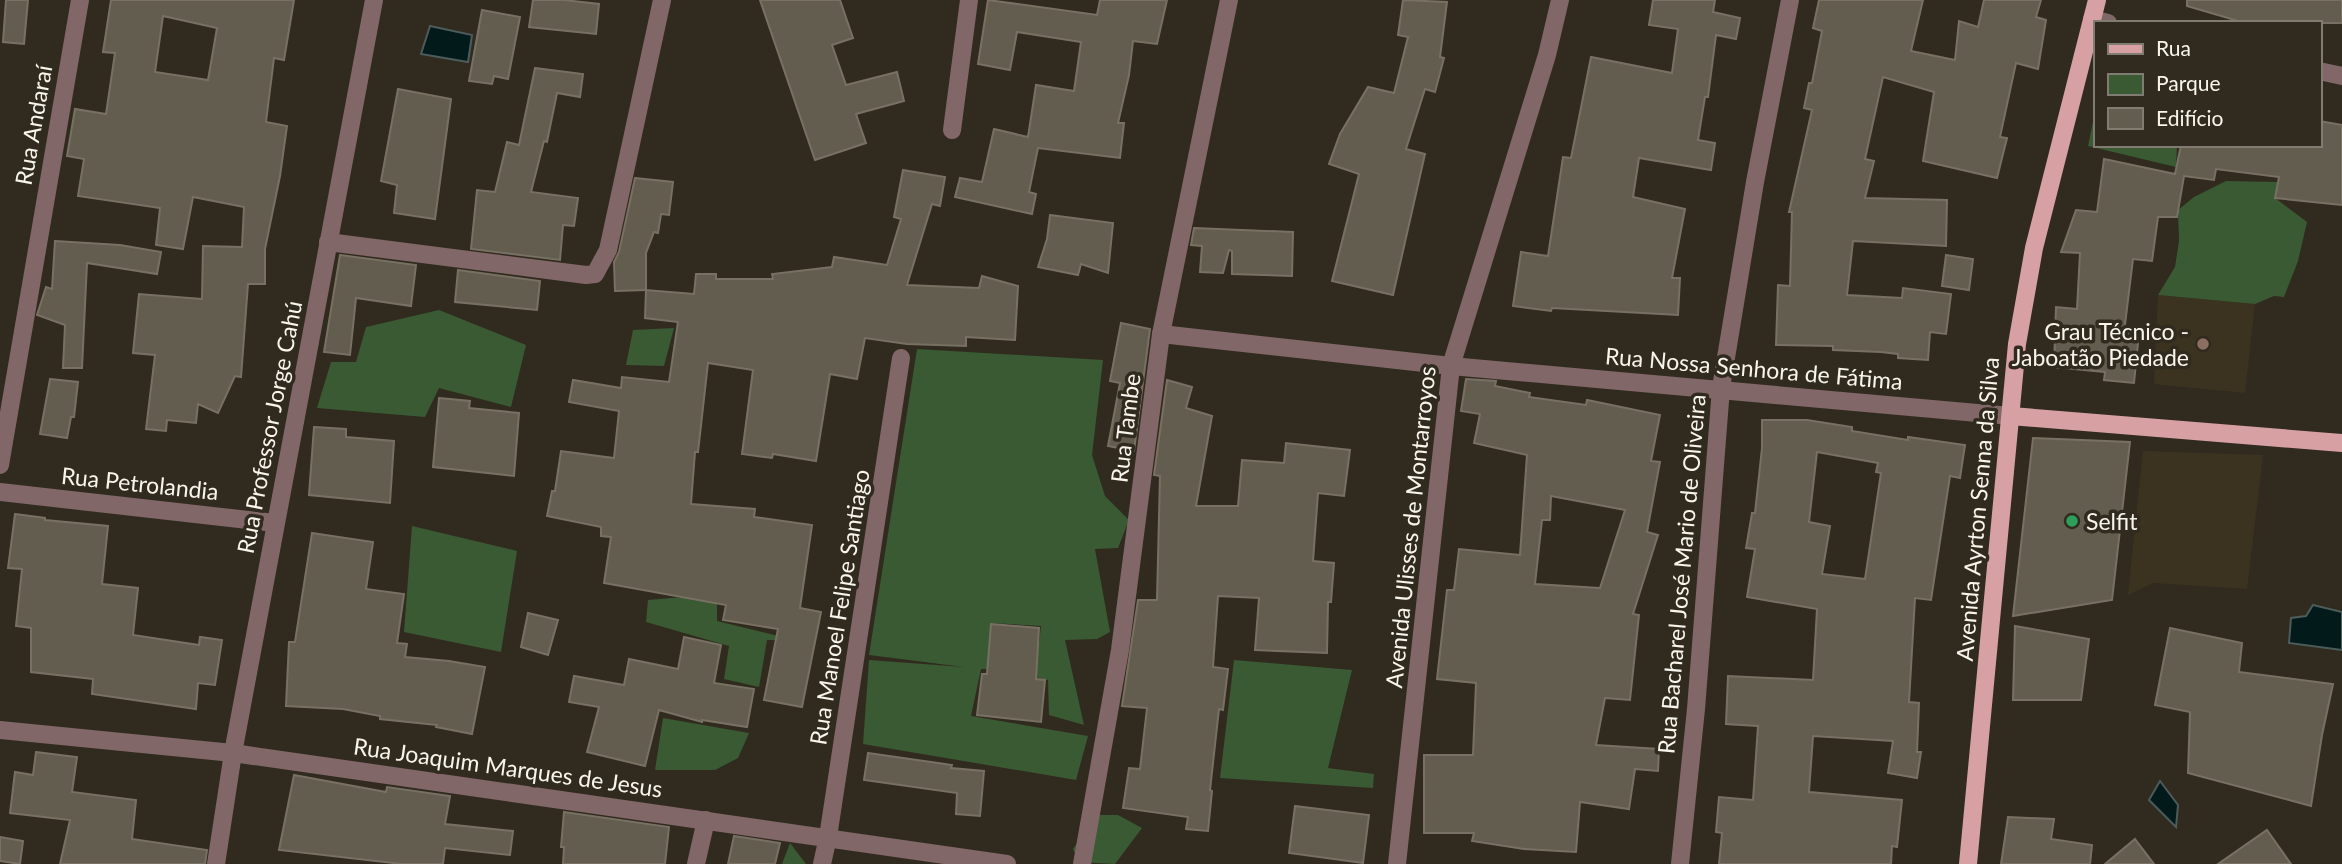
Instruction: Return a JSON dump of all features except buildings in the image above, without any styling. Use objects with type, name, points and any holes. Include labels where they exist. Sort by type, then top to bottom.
[{"type":"main road","name":"Avenida Ayrton Senna da Silva","points":[[2097,0],[2100,21]]},
{"type":"main road","name":"Avenida Ayrton Senna da Silva","points":[[1968,864],[2017,344],[2034,248],[2094,42]]},
{"type":"main road","name":"Rua Nossa Senhora de Fátima","points":[[2011,416],[2342,443]]},
{"type":"street","name":"Rua Andaraí","points":[[0,465],[80,0]]},
{"type":"street","name":"Rua Professor Jorge Cahú","points":[[216,864],[233,753],[275,523],[374,0]]},
{"type":"street","points":[[328,242],[586,275],[596,274],[608,250],[662,0]]},
{"type":"street","points":[[952,130],[968,0]]},
{"type":"street","name":"Rua Tambe","points":[[1082,864],[1120,650],[1161,334],[1229,0]]},
{"type":"street","name":"Avenida Ulisses de Montarroyos","points":[[1398,864],[1451,366],[1548,55],[1560,0]]},
{"type":"street","name":"Rua Bacharel José Mario de Oliveira","points":[[1680,864],[1696,709],[1721,388],[1755,182],[1790,0]]},
{"type":"street","points":[[2321,71],[2342,76]]},
{"type":"street","name":"Rua Nossa Senhora de Fátima","points":[[1161,334],[1451,366],[2011,416]]},
{"type":"street","name":"Rua Manoel Felipe Santiago","points":[[822,864],[901,358]]},
{"type":"street","name":"Rua Petrolandia","points":[[0,492],[275,523]]},
{"type":"street","name":"Rua Joaquim Marques de Jesus","points":[[0,730],[233,753],[1007,864]]},
{"type":"street","points":[[696,864],[706,820]]},
{"type":"shaded area","name":"Grau Técnico - Jaboatão Piedade","points":[[2158,295],[2255,304],[2245,393],[2154,384]]},
{"type":"shaded area","points":[[2143,451],[2263,455],[2247,589],[2153,583],[2128,595]]},
{"type":"green space","points":[[2094,117],[2094,147],[2177,147],[2176,167],[2088,146]]},
{"type":"green space","points":[[2226,181],[2278,182],[2275,198],[2307,222],[2298,261],[2284,297],[2274,296],[2255,304],[2158,295],[2175,267],[2179,241],[2178,210],[2194,197]]},
{"type":"green space","points":[[439,310],[526,345],[511,407],[439,388],[425,417],[317,408],[331,362],[356,362],[366,327]]},
{"type":"green space","points":[[674,328],[664,366],[626,365],[633,330]]},
{"type":"green space","points":[[917,349],[1103,360],[1092,455],[1105,496],[1129,520],[1118,548],[1095,549],[1110,632],[1097,639],[1065,640],[1084,725],[1049,715],[1048,680],[1035,677],[1041,626],[991,623],[987,669],[981,669],[971,716],[1088,736],[1076,780],[863,744],[869,660],[964,667],[869,655]]},
{"type":"green space","points":[[412,526],[517,551],[501,652],[404,632]]},
{"type":"green space","points":[[707,595],[717,604],[717,621],[795,640],[767,640],[759,687],[724,679],[729,646],[646,622],[648,600]]},
{"type":"green space","points":[[1234,660],[1352,670],[1328,768],[1374,774],[1373,788],[1220,778]]},
{"type":"green space","points":[[663,718],[749,733],[738,758],[715,770],[655,770]]},
{"type":"green space","points":[[1096,815],[1118,815],[1142,828],[1115,864],[1079,862],[1073,849]]},
{"type":"green space","points":[[790,843],[806,864],[782,864]]},
{"type":"water","points":[[430,26],[472,35],[468,62],[421,54]]},
{"type":"water","points":[[2313,605],[2342,612],[2342,650],[2289,643],[2291,618],[2306,616]]},
{"type":"water","points":[[2160,781],[2178,805],[2176,827],[2149,800]]},
{"type":"place","name":"Grau Técnico - Jaboatão Piedade","points":[[2203,344]]},
{"type":"place","name":"Selfit","points":[[2072,521]]}]
